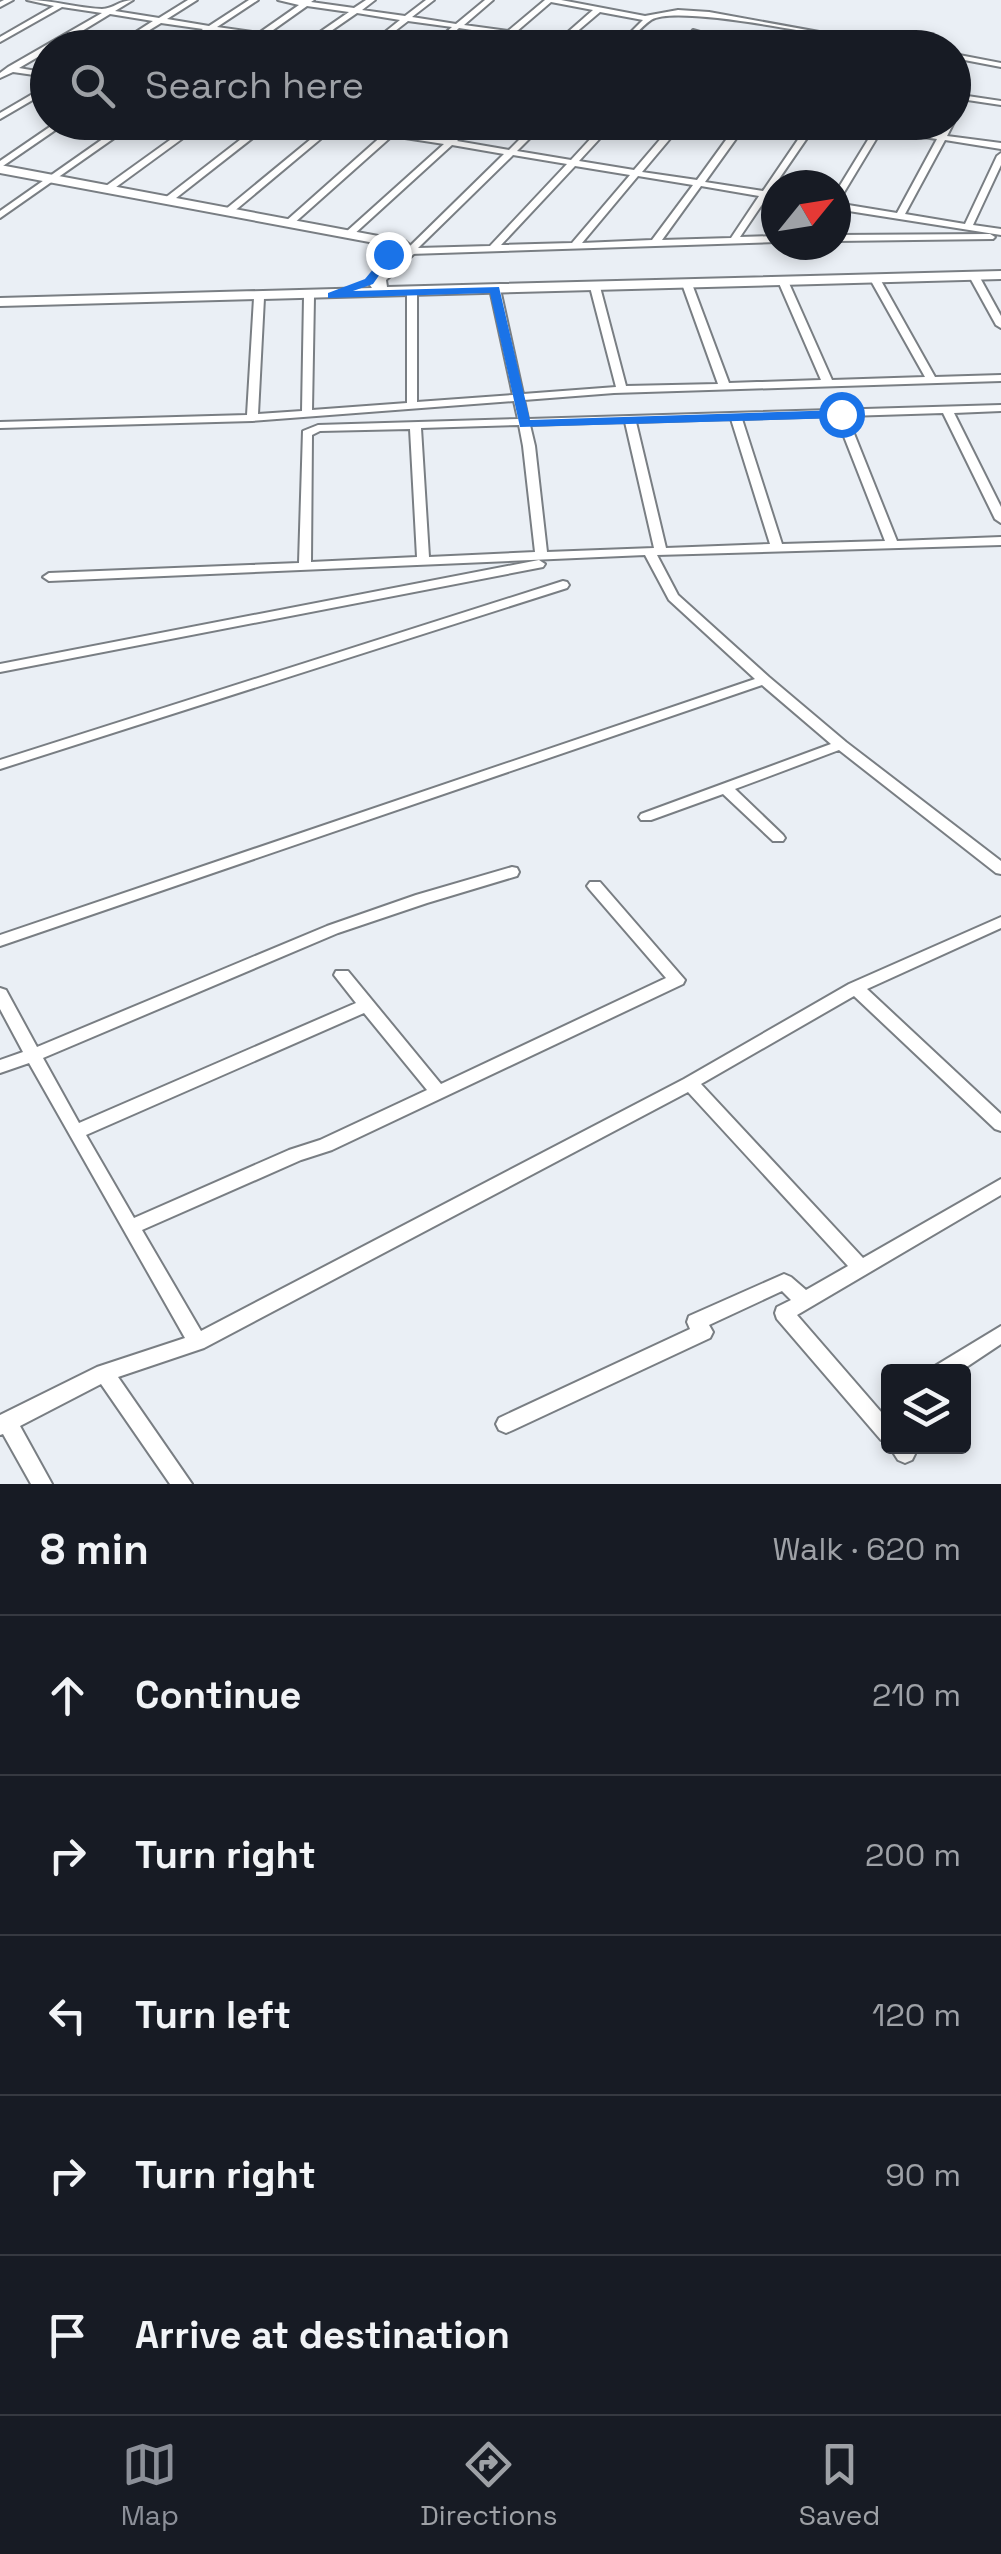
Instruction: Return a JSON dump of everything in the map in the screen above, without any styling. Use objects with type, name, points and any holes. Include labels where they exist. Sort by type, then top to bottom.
[{"type":"street","points":[[0,5],[9,0]]},
{"type":"street","points":[[31,0],[228,30]]},
{"type":"street","points":[[0,40],[70,0]]},
{"type":"street","points":[[77,30],[129,0]]},
{"type":"street","points":[[144,30],[192,0]]},
{"type":"street","points":[[207,30],[254,0]]},
{"type":"street","points":[[282,0],[486,30]]},
{"type":"street","points":[[329,30],[371,0]]},
{"type":"street","points":[[392,30],[430,0]]},
{"type":"street","points":[[451,30],[489,0]]},
{"type":"street","points":[[512,30],[550,0],[649,18],[678,12],[800,30]]},
{"type":"street","points":[[268,30],[307,2]]},
{"type":"street","points":[[574,30],[598,10]]},
{"type":"street","points":[[637,30],[649,18]]},
{"type":"street","points":[[0,76],[30,58]]},
{"type":"street","points":[[971,59],[1001,64]]},
{"type":"street","points":[[0,67],[30,72]]},
{"type":"street","points":[[0,116],[30,98]]},
{"type":"street","points":[[971,101],[1001,102]]},
{"type":"street","points":[[0,169],[39,140]]},
{"type":"street","points":[[0,215],[107,140]]},
{"type":"street","points":[[109,188],[176,140]]},
{"type":"street","points":[[168,200],[246,140]]},
{"type":"street","points":[[229,211],[311,140]]},
{"type":"street","points":[[289,223],[381,140]]},
{"type":"street","points":[[428,140],[761,194]]},
{"type":"street","points":[[349,234],[455,140]]},
{"type":"street","points":[[385,294],[377,285],[380,278],[525,140]]},
{"type":"street","points":[[492,249],[594,140]]},
{"type":"street","points":[[574,246],[664,140]]},
{"type":"street","points":[[655,243],[731,140]]},
{"type":"street","points":[[781,170],[802,140]]},
{"type":"street","points":[[851,177],[873,140]]},
{"type":"street","points":[[900,216],[941,140]]},
{"type":"street","points":[[957,140],[1001,146]]},
{"type":"street","points":[[968,227],[1001,156]]},
{"type":"street","points":[[0,169],[388,248],[372,279],[332,296]]},
{"type":"street","points":[[50,180],[393,242],[410,251],[761,239]]},
{"type":"street","points":[[732,240],[761,198]]},
{"type":"street","points":[[851,205],[1001,235]]},
{"type":"street","points":[[851,238],[1001,235]]},
{"type":"street","points":[[0,302],[309,297],[1001,275]]},
{"type":"street","points":[[974,276],[1001,325]]},
{"type":"street","points":[[876,279],[932,380]]},
{"type":"street","points":[[783,282],[828,384]]},
{"type":"street","points":[[687,284],[725,387]]},
{"type":"street","points":[[595,287],[622,390]]},
{"type":"street","points":[[495,290],[524,424],[542,556]]},
{"type":"street","points":[[412,293],[412,404]]},
{"type":"street","points":[[307,410],[309,297]]},
{"type":"street","points":[[252,418],[259,298]]},
{"type":"street","points":[[0,426],[252,418],[307,410],[622,390],[1001,378]]},
{"type":"street","points":[[305,566],[307,434],[318,428],[1001,408]]},
{"type":"street","points":[[947,410],[1001,519]]},
{"type":"street","points":[[841,414],[894,544]]},
{"type":"street","points":[[736,417],[777,548]]},
{"type":"street","points":[[630,421],[655,551],[673,597],[840,746],[1001,869]]},
{"type":"street","points":[[415,426],[423,561]]},
{"type":"street","points":[[49,577],[655,551],[1001,542]]},
{"type":"street","points":[[0,668],[604,553]]},
{"type":"street","points":[[0,765],[563,585]]},
{"type":"street","points":[[0,941],[764,680]]},
{"type":"street","points":[[646,817],[840,746]]},
{"type":"street","points":[[724,788],[778,838]]},
{"type":"street","points":[[0,1067],[88,1036],[275,952],[416,899],[512,872]]},
{"type":"street","points":[[131,1227],[294,1155],[326,1145],[677,980],[595,886]]},
{"type":"street","points":[[42,1484],[4,1424],[104,1373],[198,1342],[690,1083],[855,988],[1001,922]]},
{"type":"street","points":[[342,975],[437,1092]]},
{"type":"street","points":[[855,988],[1001,1124]]},
{"type":"street","points":[[0,994],[75,1132],[198,1342]]},
{"type":"street","points":[[75,1132],[365,1006]]},
{"type":"street","points":[[690,1083],[860,1267]]},
{"type":"street","points":[[880,1410],[784,1312],[1001,1186]]},
{"type":"street","points":[[506,1424],[703,1332],[696,1322],[784,1282],[803,1299]]},
{"type":"street","points":[[954,1364],[1001,1334]]},
{"type":"street","points":[[104,1373],[182,1484]]},
{"type":"route","points":[[388,254],[369,282],[332,296],[495,290],[524,424],[841,414]]}]
